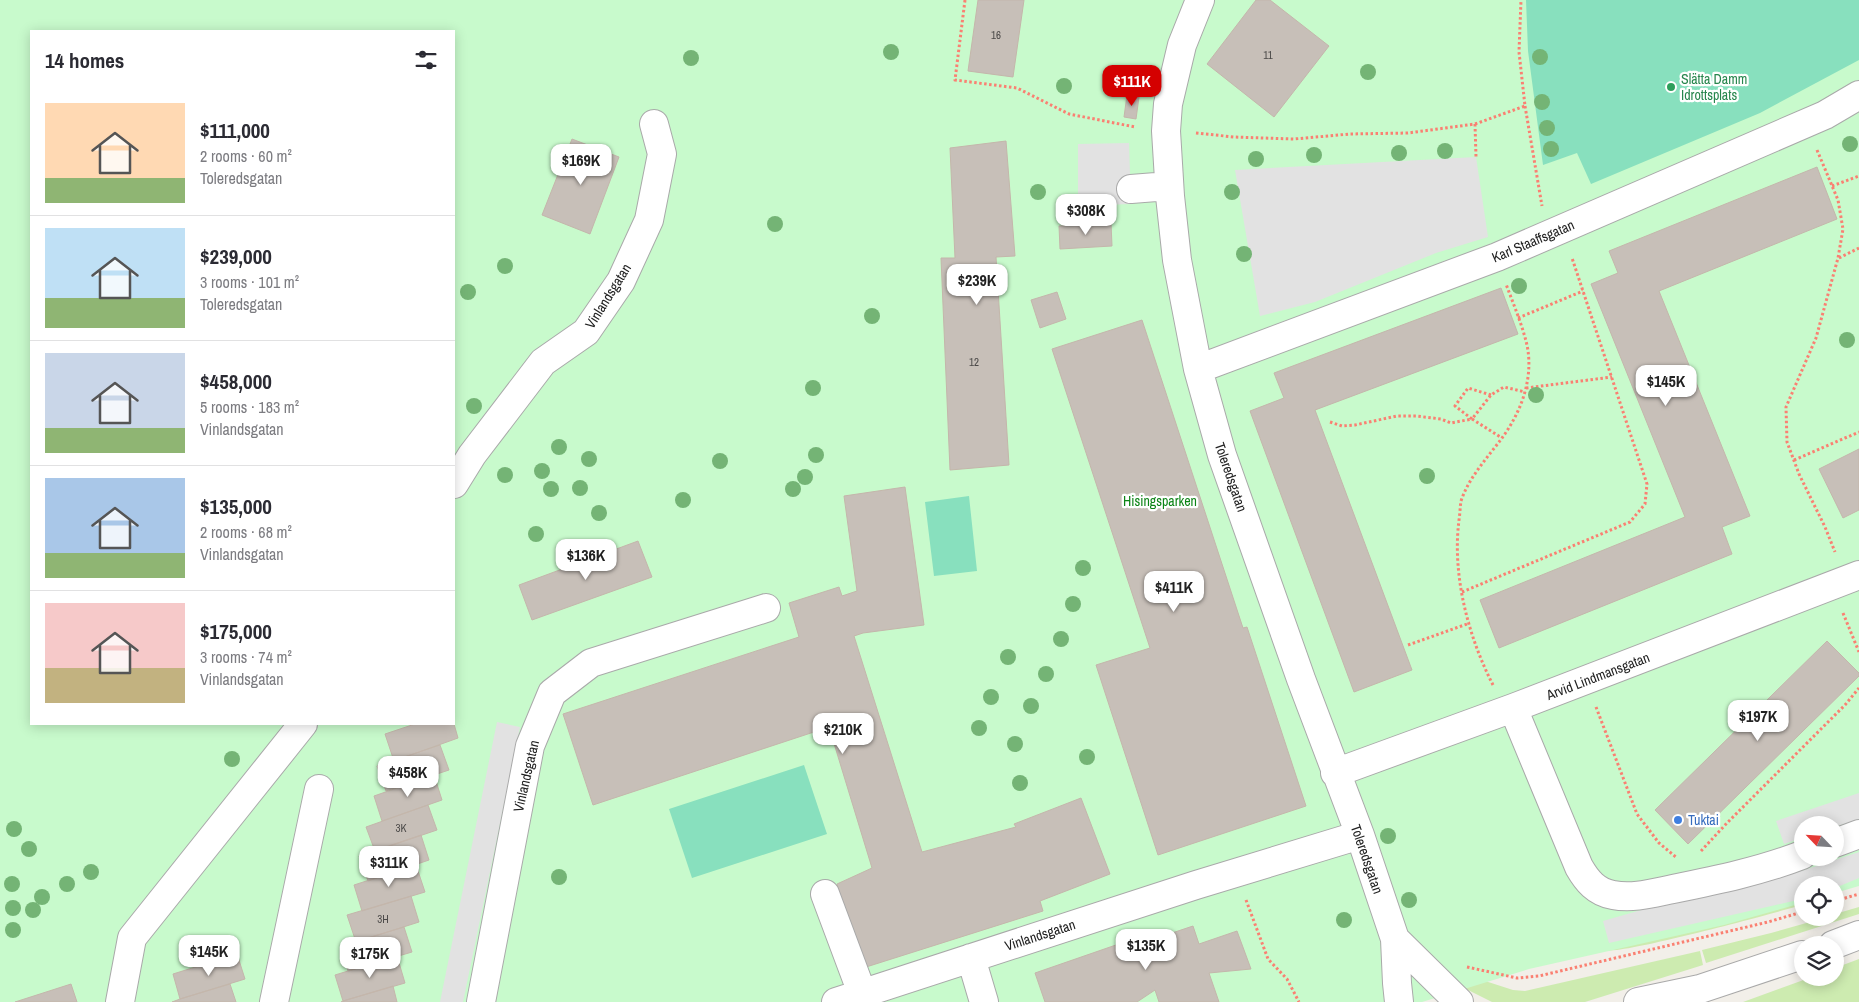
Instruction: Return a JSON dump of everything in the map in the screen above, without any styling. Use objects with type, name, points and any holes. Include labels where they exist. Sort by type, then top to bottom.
[{"type":"street","name":"Toleredsgatan","points":[[1200,0],[1182,45],[1168,104],[1166,131],[1177,260],[1198,369],[1222,455],[1335,773],[1360,835],[1395,939],[1399,1002]]},
{"type":"street","name":"Karl Staaffsgatan","points":[[1198,369],[1497,257],[1825,115],[1859,94]]},
{"type":"street","name":"Vinlandsgatan","points":[[455,482],[472,455],[543,362],[586,332],[621,281],[649,220],[662,154],[654,124]]},
{"type":"street","points":[[1131,189],[1170,186]]},
{"type":"street","name":"Arvid Lindmansgatan","points":[[1335,773],[1504,700],[1853,578]]},
{"type":"street","name":"Vinlandsgatan","points":[[481,1002],[530,746],[552,693],[591,663],[766,608]]},
{"type":"street","points":[[1504,700],[1579,867],[1587,881],[1599,890],[1613,895],[1633,897],[1720,879],[1794,858]]},
{"type":"street","points":[[120,1002],[132,938],[301,725]]},
{"type":"street","points":[[274,1002],[319,789]]},
{"type":"street","points":[[1844,840],[1859,834]]},
{"type":"street","name":"Vinlandsgatan","points":[[836,1002],[1360,835]]},
{"type":"street","points":[[826,894],[862,993]]},
{"type":"street","points":[[1844,941],[1859,935]]},
{"type":"street","name":"Toleredsgatan","points":[[1395,939],[1459,1002]]},
{"type":"street","points":[[970,958],[984,1002]]},
{"type":"street","points":[[1638,1002],[1700,989],[1794,958]]},
{"type":"street","points":[[1673,1002],[1700,989]]},
{"type":"path","points":[[965,0],[955,80],[1017,88],[1069,114],[1123,125],[1234,137],[1294,139],[1350,134],[1408,133],[1475,124],[1525,106]]},
{"type":"path","points":[[1521,0],[1519,52],[1525,106],[1534,150],[1540,203],[1554,232]]},
{"type":"path","points":[[1475,124],[1476,157]]},
{"type":"path","points":[[1814,142],[1838,200],[1842,229],[1838,258],[1816,338],[1786,407],[1787,442],[1799,474],[1853,578]]},
{"type":"path","points":[[1832,186],[1859,176]]},
{"type":"path","points":[[1838,258],[1859,248]]},
{"type":"path","points":[[1462,592],[1630,522],[1645,504],[1647,484],[1571,255]]},
{"type":"path","points":[[1497,257],[1527,342],[1529,365],[1526,388],[1524,397],[1508,429],[1478,468],[1461,502],[1457,534],[1458,569],[1470,623],[1484,668],[1504,700]]},
{"type":"path","points":[[1518,318],[1583,291]]},
{"type":"path","points":[[1526,388],[1612,377]]},
{"type":"path","points":[[1330,422],[1342,426],[1397,416],[1416,416],[1442,419],[1451,423],[1472,419],[1490,395],[1504,387],[1525,392]]},
{"type":"path","points":[[1490,395],[1468,388],[1455,406],[1502,438]]},
{"type":"path","points":[[1794,460],[1859,432]]},
{"type":"path","points":[[1842,611],[1859,652]]},
{"type":"path","points":[[1408,645],[1470,623]]},
{"type":"path","points":[[1695,855],[1702,851],[1732,818],[1845,705],[1859,688]]},
{"type":"path","points":[[1595,705],[1637,814],[1659,842],[1682,862]]},
{"type":"path","points":[[1236,874],[1268,959],[1287,979],[1298,1002]]},
{"type":"path","points":[[1844,898],[1859,894]]},
{"type":"path","points":[[1462,966],[1517,978],[1539,976],[1794,914]]},
{"type":"green space","name":"Hisingsparken","points":[[0,0],[1859,0],[1859,886],[1844,890],[1844,876],[1794,876],[1794,905],[1724,925],[1529,969],[1422,1002],[0,1002]]},
{"type":"green space","name":"Slätta Damm Idrottsplats","points":[[1526,0],[1859,0],[1859,60],[1760,113],[1591,184],[1577,153],[1543,165],[1528,51]]},
{"type":"green space","points":[[969,496],[977,571],[934,576],[925,502]]},
{"type":"green space","points":[[804,765],[827,834],[692,878],[669,809]]},
{"type":"green space","points":[[1794,900],[1794,907],[1732,924],[1637,946],[1604,950]]},
{"type":"green space","points":[[1859,907],[1859,914],[1844,919],[1844,911]]},
{"type":"green space","points":[[1796,926],[1822,926],[1706,963],[1702,950]]},
{"type":"green space","points":[[1700,951],[1703,965],[1585,1002],[1492,1002],[1459,984],[1482,980],[1513,990],[1525,991]]},
{"type":"green space","points":[[1859,959],[1859,1002],[1743,1002],[1794,983],[1794,986],[1844,986],[1844,965]]},
{"type":"shaded area","points":[[1129,143],[1131,204],[1078,206],[1078,144]]},
{"type":"shaded area","points":[[1476,157],[1488,237],[1436,253],[1315,302],[1260,316],[1235,170]]},
{"type":"shaded area","points":[[497,722],[520,727],[463,1002],[440,1002]]},
{"type":"shaded area","points":[[1859,793],[1859,819],[1844,824],[1844,816],[1794,816],[1794,841],[1784,844],[1776,821]]},
{"type":"shaded area","points":[[1859,852],[1859,878],[1844,884],[1844,876],[1794,876],[1794,901],[1609,943],[1603,921],[1655,906],[1795,873],[1816,866],[1844,866],[1844,857]]},
{"type":"building","points":[[978,0],[1024,0],[1013,77],[968,71]]},
{"type":"building","points":[[1256,0],[1270,0],[1329,46],[1274,117],[1207,64]]},
{"type":"building","points":[[1127,95],[1139,97],[1136,119],[1124,117]]},
{"type":"building","points":[[572,139],[619,157],[590,234],[542,215]]},
{"type":"building","points":[[1006,141],[1015,256],[996,257],[1009,465],[950,470],[941,258],[955,258],[950,148]]},
{"type":"building","points":[[1817,167],[1837,219],[1659,291],[1750,516],[1722,527],[1732,554],[1499,648],[1480,600],[1685,517],[1591,284],[1618,273],[1609,251]]},
{"type":"building","points":[[1111,223],[1112,246],[1060,249],[1059,226]]},
{"type":"building","points":[[1501,288],[1518,334],[1315,410],[1412,670],[1354,692],[1250,411],[1284,398],[1274,373]]},
{"type":"building","points":[[1057,292],[1066,319],[1040,328],[1031,300]]},
{"type":"building","points":[[1142,320],[1243,628],[1247,627],[1306,806],[1158,855],[1096,665],[1150,648],[1052,349]]},
{"type":"building","points":[[1859,449],[1859,510],[1843,518],[1819,469]]},
{"type":"building","points":[[905,487],[924,625],[863,633],[854,636],[922,852],[1016,827],[1014,824],[1081,798],[1110,874],[1040,901],[1043,911],[863,968],[837,884],[872,868],[829,727],[593,805],[563,714],[799,637],[789,603],[839,587],[842,596],[857,591],[844,496]]},
{"type":"building","points":[[638,541],[652,577],[532,620],[519,585]]},
{"type":"building","points":[[1827,641],[1859,673],[1859,676],[1688,844],[1655,810]]},
{"type":"building","points":[[412,725],[454,725],[458,738],[394,761],[385,734]]},
{"type":"building","points":[[440,745],[449,770],[386,791],[377,766]]},
{"type":"building","points":[[434,775],[442,800],[382,821],[374,796]]},
{"type":"building","points":[[428,805],[437,830],[375,851],[366,827]]},
{"type":"building","points":[[421,835],[429,860],[368,881],[359,856]]},
{"type":"building","points":[[416,865],[425,892],[362,911],[354,885]]},
{"type":"building","points":[[411,896],[419,922],[356,942],[347,915]]},
{"type":"building","points":[[1193,926],[1199,944],[1237,931],[1251,969],[1209,973],[1219,1002],[1159,1002],[1155,990],[1137,1002],[1045,1002],[1035,973],[1139,937],[1142,943]]},
{"type":"building","points":[[404,927],[412,952],[348,971],[341,946]]},
{"type":"building","points":[[237,954],[245,979],[180,999],[173,974]]},
{"type":"building","points":[[397,956],[405,983],[343,1001],[335,975]]},
{"type":"building","points":[[71,984],[77,1002],[15,1002]]},
{"type":"building","points":[[230,984],[236,1002],[172,1002],[180,999]]},
{"type":"building","points":[[393,986],[397,1002],[341,1002],[343,1001]]},
{"type":"place","name":"Slätta Damm Idrottsplats","points":[[1671,87]]},
{"type":"place","name":"Tuktai","points":[[1678,820]]}]
